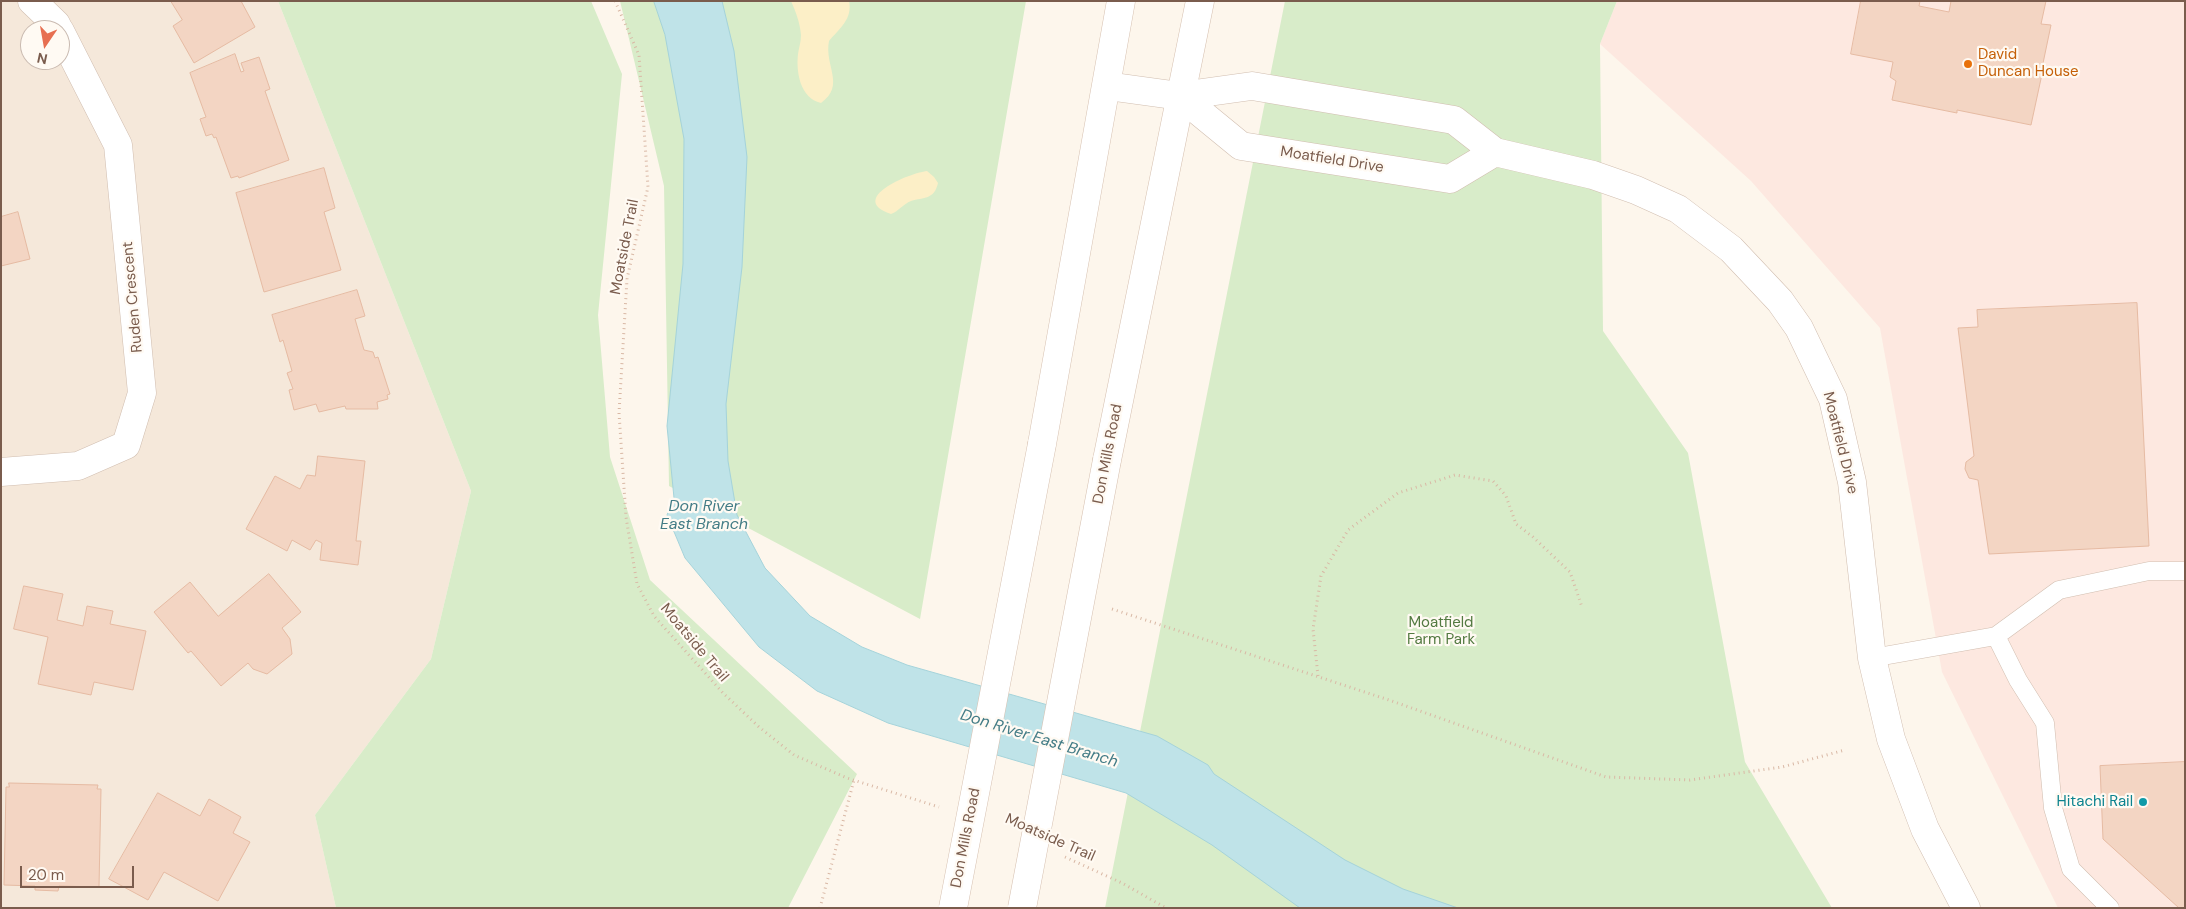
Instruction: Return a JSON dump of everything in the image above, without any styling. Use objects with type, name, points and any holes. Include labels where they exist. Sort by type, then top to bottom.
[{"type":"street","name":"Ruden Crescent","points":[[32,1],[52,20]]},
{"type":"street","name":"Don Mills Road","points":[[953,908],[1042,444],[1121,1]]},
{"type":"street","name":"Don Mills Road","points":[[1022,908],[1107,460],[1200,1]]},
{"type":"street","name":"Ruden Crescent","points":[[1,472],[78,466],[126,445],[142,392],[118,145],[70,51]]},
{"type":"street","name":"Moatfield Drive","points":[[1107,86],[1180,96],[1252,86],[1454,120],[1495,152],[1593,175],[1636,190],[1678,209],[1731,249],[1780,300],[1799,328],[1833,399],[1852,482],[1872,658],[1894,748],[1925,830],[1966,908]]},
{"type":"street","name":"Moatfield Drive","points":[[1180,96],[1242,146],[1450,179],[1495,152]]},
{"type":"lane","points":[[1872,658],[1996,636],[2059,590],[2149,571],[2185,571]]},
{"type":"lane","points":[[1996,636],[2018,680],[2046,723],[2053,808],[2071,869],[2110,908]]},
{"type":"path","name":"Moatside Trail","points":[[615,1],[639,55],[648,187],[627,278],[619,413],[626,517],[637,584],[654,616],[723,693],[794,755],[854,780],[946,809]]},
{"type":"path","points":[[1318,676],[1313,629],[1321,576],[1348,530],[1398,493],[1455,475],[1493,480],[1506,496],[1516,524],[1533,537],[1570,572],[1582,607]]},
{"type":"path","points":[[1103,606],[1318,676],[1606,777],[1690,780],[1782,767],[1845,750]]},
{"type":"path","points":[[820,908],[854,780]]},
{"type":"path","name":"Moatside Trail","points":[[1061,855],[1122,883],[1166,908]]},
{"type":"shaded area","points":[[1,1],[278,1],[471,491],[431,659],[315,815],[336,908],[1,908]]},
{"type":"shaded area","points":[[1617,1],[2185,1],[2185,908],[2058,908],[1942,672],[1880,328],[1751,181],[1600,44]]},
{"type":"green space","points":[[278,1],[591,1],[622,74],[598,315],[610,457],[650,580],[857,774],[788,908],[336,908],[315,815],[431,659],[471,491]]},
{"type":"green space","points":[[620,1],[1026,1],[920,619],[669,486],[664,186]]},
{"type":"green space","name":"Moatfield Farm Park","points":[[1285,1],[1617,1],[1600,44],[1603,331],[1688,453],[1745,762],[1832,908],[1105,908]]},
{"type":"sand","points":[[791,1],[849,1],[850,7],[847,18],[829,41],[828,50],[833,82],[828,96],[821,103],[808,96],[801,83],[798,69],[798,54],[801,38],[798,18]]},
{"type":"sand","points":[[927,171],[938,183],[931,195],[908,202],[891,214],[879,208],[876,201],[878,194],[908,176]]},
{"type":"water","name":"Don River East Branch","points":[[654,1],[722,1],[734,51],[747,157],[742,267],[726,404],[728,461],[737,515],[765,568],[810,616],[862,647],[907,665],[1157,736],[1208,765],[1214,774],[1345,860],[1403,889],[1458,908],[1300,908],[1212,845],[1126,793],[888,723],[817,691],[759,647],[685,558],[667,515],[674,498],[667,426],[683,264],[684,139],[665,35]]},
{"type":"building","points":[[171,1],[241,1],[255,27],[194,63],[173,26],[182,20]]},
{"type":"building","name":"David Duncan House","points":[[1861,1],[1920,1],[1919,6],[1949,12],[1951,1],[2046,1],[2041,24],[2051,25],[2042,68],[2034,66],[2033,73],[2042,74],[2031,125],[1957,110],[1957,113],[1892,100],[1896,81],[1890,77],[1893,62],[1851,54]]},
{"type":"building","points":[[235,54],[241,72],[244,71],[241,63],[259,57],[270,89],[265,91],[289,160],[239,178],[238,176],[231,178],[216,137],[214,138],[212,134],[206,136],[200,119],[206,117],[190,73]]},
{"type":"building","points":[[324,168],[335,208],[324,212],[341,270],[264,292],[236,193]]},
{"type":"building","points":[[18,212],[30,259],[1,266],[1,217]]},
{"type":"building","points":[[357,290],[365,316],[355,319],[364,350],[373,352],[375,358],[378,357],[390,394],[387,395],[388,399],[377,402],[378,409],[346,409],[345,406],[319,412],[316,404],[294,410],[289,390],[293,389],[287,373],[292,371],[283,340],[280,342],[272,315]]},
{"type":"building","points":[[2137,303],[2149,546],[1989,554],[1978,480],[1969,478],[1965,469],[1966,462],[1974,456],[1958,328],[1978,327],[1977,310]]},
{"type":"building","points":[[318,456],[365,461],[356,541],[361,541],[358,565],[320,560],[322,543],[316,540],[310,550],[292,540],[287,551],[246,529],[275,476],[300,489],[307,475],[315,476]]},
{"type":"building","points":[[269,574],[301,612],[282,628],[290,639],[292,654],[267,674],[253,669],[248,663],[221,686],[191,651],[188,653],[154,612],[190,582],[218,616]]},
{"type":"building","points":[[24,586],[63,594],[57,620],[83,626],[87,606],[113,611],[110,624],[146,631],[133,690],[94,682],[91,695],[38,684],[48,637],[14,629]]},
{"type":"building","name":"Hitachi Rail","points":[[2185,762],[2185,908],[2179,908],[2103,839],[2100,766]]},
{"type":"building","points":[[9,783],[98,785],[97,789],[101,789],[99,887],[59,886],[58,891],[35,890],[35,886],[4,885],[6,787],[9,787]]},
{"type":"building","points":[[158,793],[200,816],[209,799],[241,817],[233,833],[250,842],[218,901],[164,872],[148,900],[109,879]]},
{"type":"place","name":"David Duncan House","points":[[1968,64]]},
{"type":"place","name":"Hitachi Rail","points":[[2143,802]]}]
